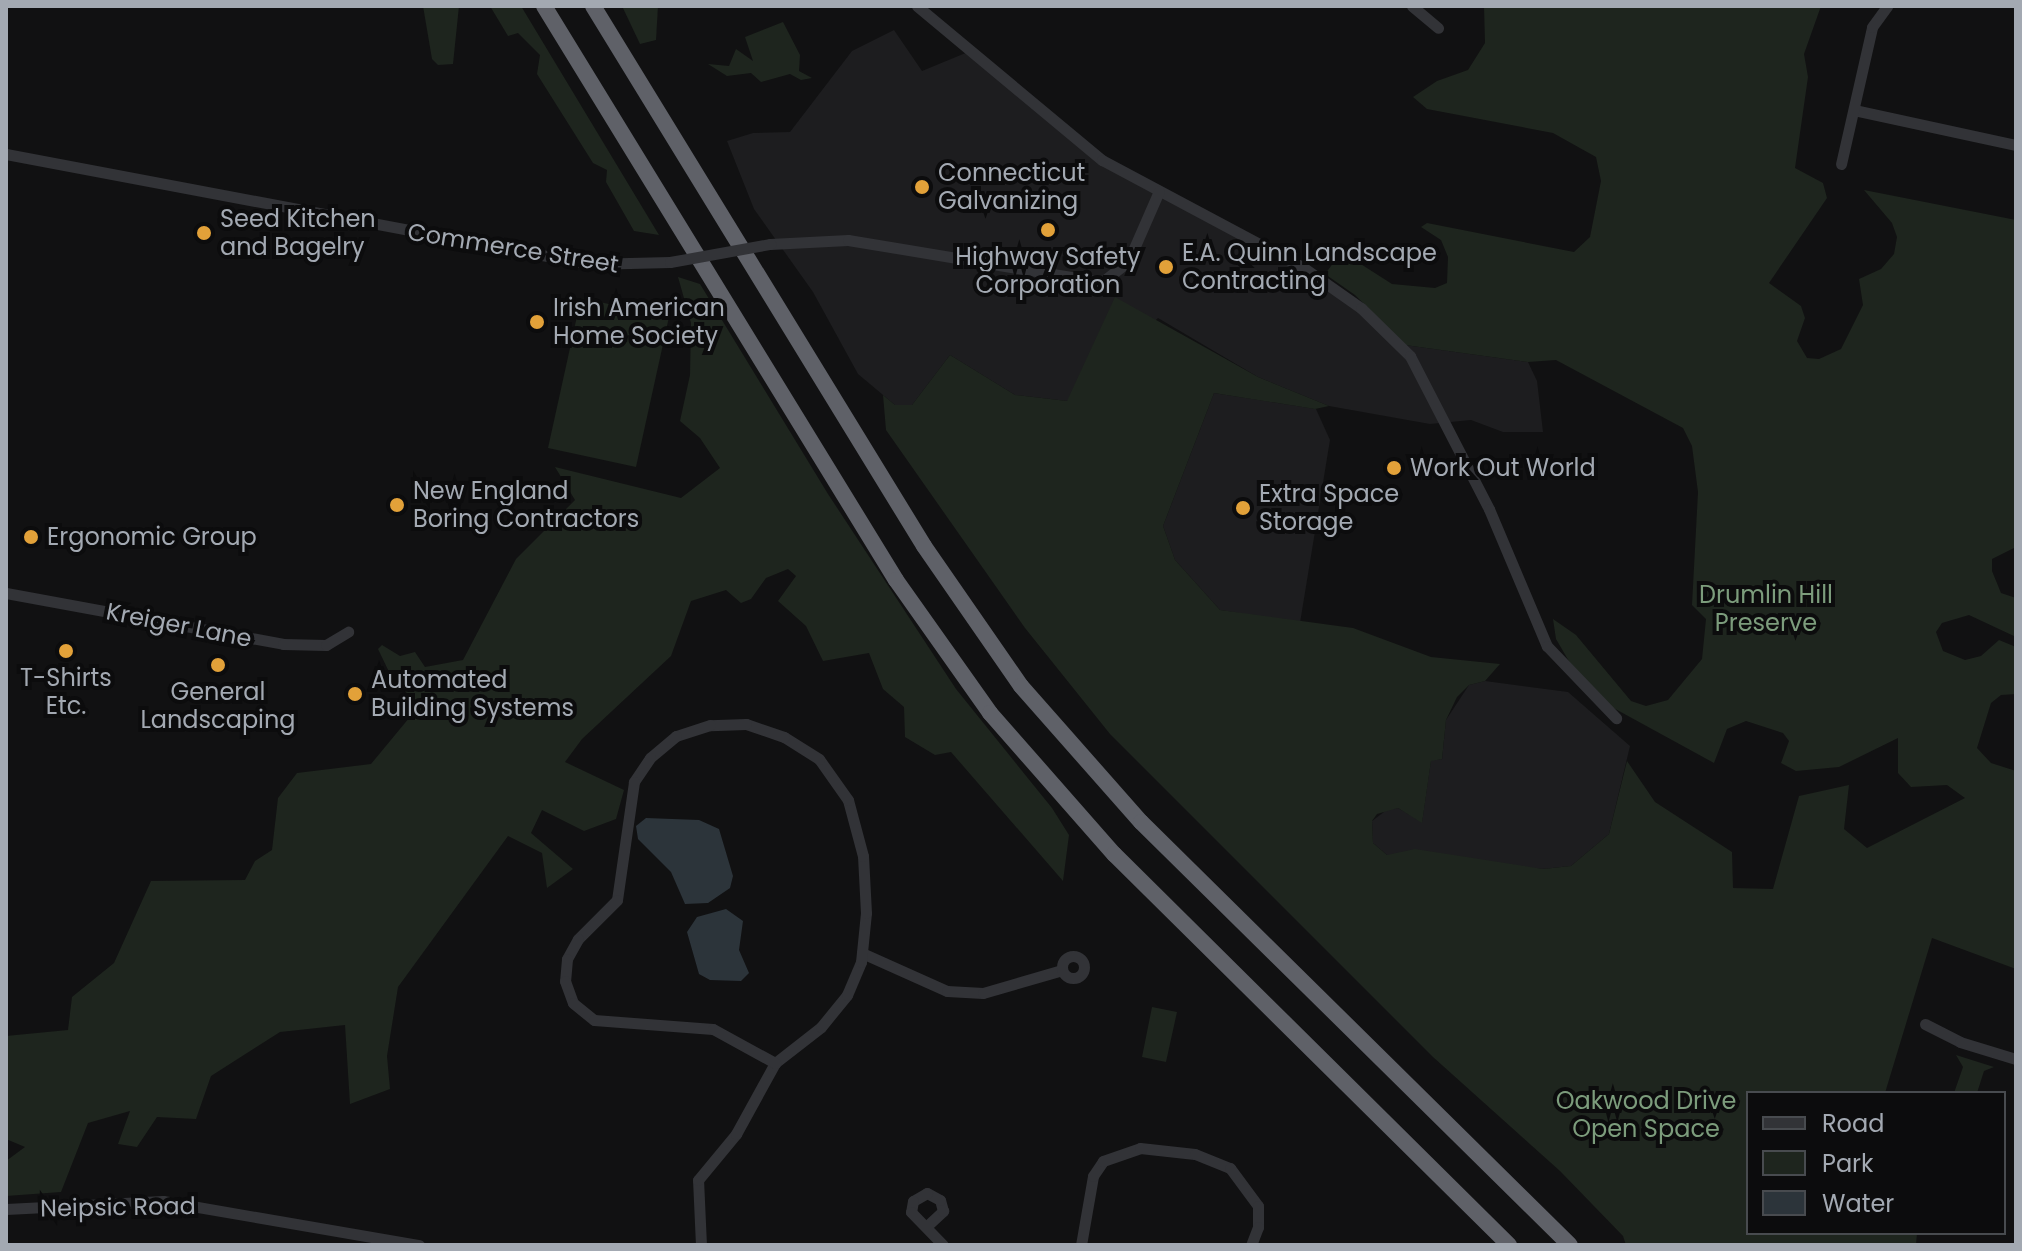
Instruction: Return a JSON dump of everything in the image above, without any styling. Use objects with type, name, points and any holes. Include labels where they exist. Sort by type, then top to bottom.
[{"type":"highway","points":[[544,6],[896,580],[982,704],[1096,836],[1509,1245]]},
{"type":"highway","points":[[593,6],[917,536],[1021,686],[1141,822],[1570,1245]]},
{"type":"street","points":[[917,6],[1102,160],[1245,232],[1304,268],[1361,308],[1410,356],[1489,509],[1547,646],[1616,718]]},
{"type":"street","points":[[1412,6],[1438,28]]},
{"type":"street","points":[[1841,164],[1872,27],[1887,6]]},
{"type":"street","points":[[1854,110],[2016,145]]},
{"type":"street","name":"Commerce Street","points":[[6,154],[577,262],[630,267],[770,244],[848,240],[1100,282],[1126,266],[1159,191]]},
{"type":"street","name":"Kreiger Lane","points":[[6,593],[283,644],[326,645],[348,632]]},
{"type":"street","points":[[701,1245],[698,1180],[736,1134],[775,1063],[821,1027],[847,995],[862,953],[863,856],[848,800],[819,759],[784,737],[746,724],[710,725],[684,733],[650,758],[634,782],[626,809],[623,876],[617,900],[578,939],[567,959],[565,981],[573,1003],[594,1020],[713,1029],[744,1041],[775,1063]]},
{"type":"street","points":[[862,953],[947,991],[983,993],[1062,970]]},
{"type":"street","points":[[1925,1024],[1960,1042],[2016,1059]]},
{"type":"street","points":[[1081,1245],[1093,1176],[1103,1161],[1140,1148],[1195,1154],[1230,1168],[1258,1206],[1258,1227],[1251,1245]]},
{"type":"street","name":"Neipsic Road","points":[[6,1209],[163,1201],[419,1245]]},
{"type":"street","points":[[928,1225],[943,1245]]},
{"type":"shaded area","points":[[894,30],[922,71],[968,52],[1102,160],[1304,268],[1398,344],[1528,362],[1537,381],[1543,432],[1503,432],[1471,420],[1430,424],[1329,406],[1258,377],[1158,318],[1067,401],[1015,395],[950,355],[912,405],[895,405],[858,374],[813,292],[754,209],[727,141],[753,133],[790,132],[852,51]]},
{"type":"shaded area","name":"Extra Space Storage","points":[[1214,393],[1316,409],[1330,440],[1300,623],[1220,610],[1175,560],[1163,526]]},
{"type":"shaded area","points":[[1485,681],[1568,692],[1630,746],[1609,834],[1571,866],[1543,869],[1387,855],[1373,843],[1372,821],[1388,809],[1398,808],[1422,822],[1431,760],[1442,759],[1446,720],[1469,685]]},
{"type":"green space","points":[[423,6],[459,6],[453,64],[438,65],[432,59]]},
{"type":"green space","points":[[490,6],[521,6],[659,235],[634,231],[606,182],[607,170],[593,163],[537,74],[540,55],[518,33],[508,36]]},
{"type":"green space","points":[[622,6],[658,6],[656,40],[640,44]]},
{"type":"green space","points":[[1484,6],[1821,6],[1804,54],[1808,77],[1795,168],[1823,183],[1827,198],[1769,283],[1801,306],[1805,318],[1797,341],[1807,358],[1819,359],[1841,349],[1863,305],[1859,279],[1881,269],[1894,254],[1897,237],[1892,223],[1864,190],[2016,220],[2016,547],[1992,559],[1992,571],[2001,593],[2016,598],[2016,637],[1969,615],[1942,623],[1936,632],[1943,651],[1965,660],[1981,656],[1999,640],[2016,647],[2016,694],[2001,695],[1991,703],[1977,748],[1991,763],[2016,771],[2016,969],[1932,938],[1886,1091],[1746,1091],[1746,1235],[1917,1235],[1916,1245],[1626,1245],[1623,1236],[1560,1171],[1433,1057],[1110,734],[1025,628],[886,430],[883,395],[895,405],[912,405],[950,355],[1015,395],[1067,401],[1115,297],[1258,377],[1329,406],[1315,409],[1214,393],[1163,526],[1175,560],[1220,610],[1353,628],[1431,657],[1500,664],[1485,681],[1469,685],[1457,697],[1446,720],[1442,759],[1431,761],[1422,823],[1398,808],[1377,814],[1372,821],[1373,843],[1387,855],[1415,849],[1543,869],[1571,866],[1609,834],[1627,761],[1655,802],[1732,852],[1733,888],[1773,889],[1799,796],[1849,785],[1844,829],[1867,848],[1965,798],[1947,785],[1911,787],[1898,773],[1898,738],[1839,767],[1796,771],[1781,763],[1789,741],[1783,733],[1746,721],[1727,729],[1714,763],[1608,705],[1570,663],[1556,639],[1553,619],[1576,635],[1631,701],[1646,706],[1668,700],[1702,659],[1706,619],[1692,605],[1698,492],[1692,446],[1683,428],[1556,360],[1528,362],[1405,345],[1355,295],[1325,274],[1334,262],[1356,261],[1392,284],[1435,288],[1447,283],[1448,257],[1441,240],[1421,227],[1427,223],[1574,252],[1590,237],[1601,181],[1596,157],[1553,133],[1427,109],[1413,97],[1437,81],[1468,70],[1485,43]]},
{"type":"green space","points":[[783,22],[800,55],[799,71],[812,78],[801,80],[790,74],[761,82],[751,73],[727,76],[708,64],[729,66],[736,49],[753,61],[745,37]]},
{"type":"green space","points":[[678,277],[700,284],[828,494],[956,689],[1052,808],[1069,835],[1063,881],[951,752],[935,755],[905,737],[904,707],[883,689],[869,653],[823,661],[806,626],[778,601],[796,576],[788,569],[766,578],[751,599],[741,603],[726,590],[691,601],[671,656],[582,739],[565,762],[624,790],[616,819],[584,831],[542,810],[531,833],[573,869],[547,888],[542,853],[508,836],[398,987],[387,1056],[390,1089],[350,1104],[345,1025],[280,1032],[211,1076],[196,1119],[157,1117],[137,1147],[118,1144],[130,1111],[88,1123],[61,1192],[6,1196],[6,1161],[25,1147],[6,1139],[6,1036],[68,1030],[72,997],[114,963],[151,881],[245,880],[255,861],[272,850],[278,798],[297,773],[371,764],[419,706],[391,676],[378,649],[382,645],[400,656],[415,652],[425,667],[463,660],[516,559],[575,500],[555,467],[681,498],[720,468],[700,438],[680,421],[690,375],[691,323]]},
{"type":"green space","points":[[581,298],[669,317],[636,467],[548,448]]},
{"type":"green space","points":[[1152,1007],[1177,1012],[1166,1062],[1142,1057]]},
{"type":"green space","points":[[1956,1055],[1994,1067],[1984,1071],[1978,1091],[1955,1091],[1963,1067]]},
{"type":"water","points":[[646,818],[699,820],[719,829],[733,876],[730,888],[708,903],[685,904],[671,872],[638,839],[636,826]]},
{"type":"water","points":[[726,909],[743,921],[739,950],[749,973],[741,981],[710,980],[699,974],[687,932],[697,917]]},
{"type":"place","name":"Connecticut Galvanizing","points":[[922,187]]},
{"type":"place","name":"Highway Safety Corporation","points":[[1048,230]]},
{"type":"place","name":"Seed Kitchen and Bagelry","points":[[204,233]]},
{"type":"place","name":"E.A. Quinn Landscape Contracting","points":[[1166,267]]},
{"type":"place","name":"Irish American Home Society","points":[[537,322]]},
{"type":"place","name":"Work Out World","points":[[1394,468]]},
{"type":"place","name":"New England Boring Contractors","points":[[397,505]]},
{"type":"place","name":"Extra Space Storage","points":[[1243,508]]},
{"type":"place","name":"Ergonomic Group","points":[[31,537]]},
{"type":"place","name":"T-Shirts Etc.","points":[[66,651]]},
{"type":"place","name":"General Landscaping","points":[[218,665]]},
{"type":"place","name":"Automated Building Systems","points":[[355,694]]},
{"type":"park label","name":"Drumlin Hill Preserve","points":[[1766,609]]},
{"type":"park label","name":"Oakwood Drive Open Space","points":[[1646,1115]]}]
